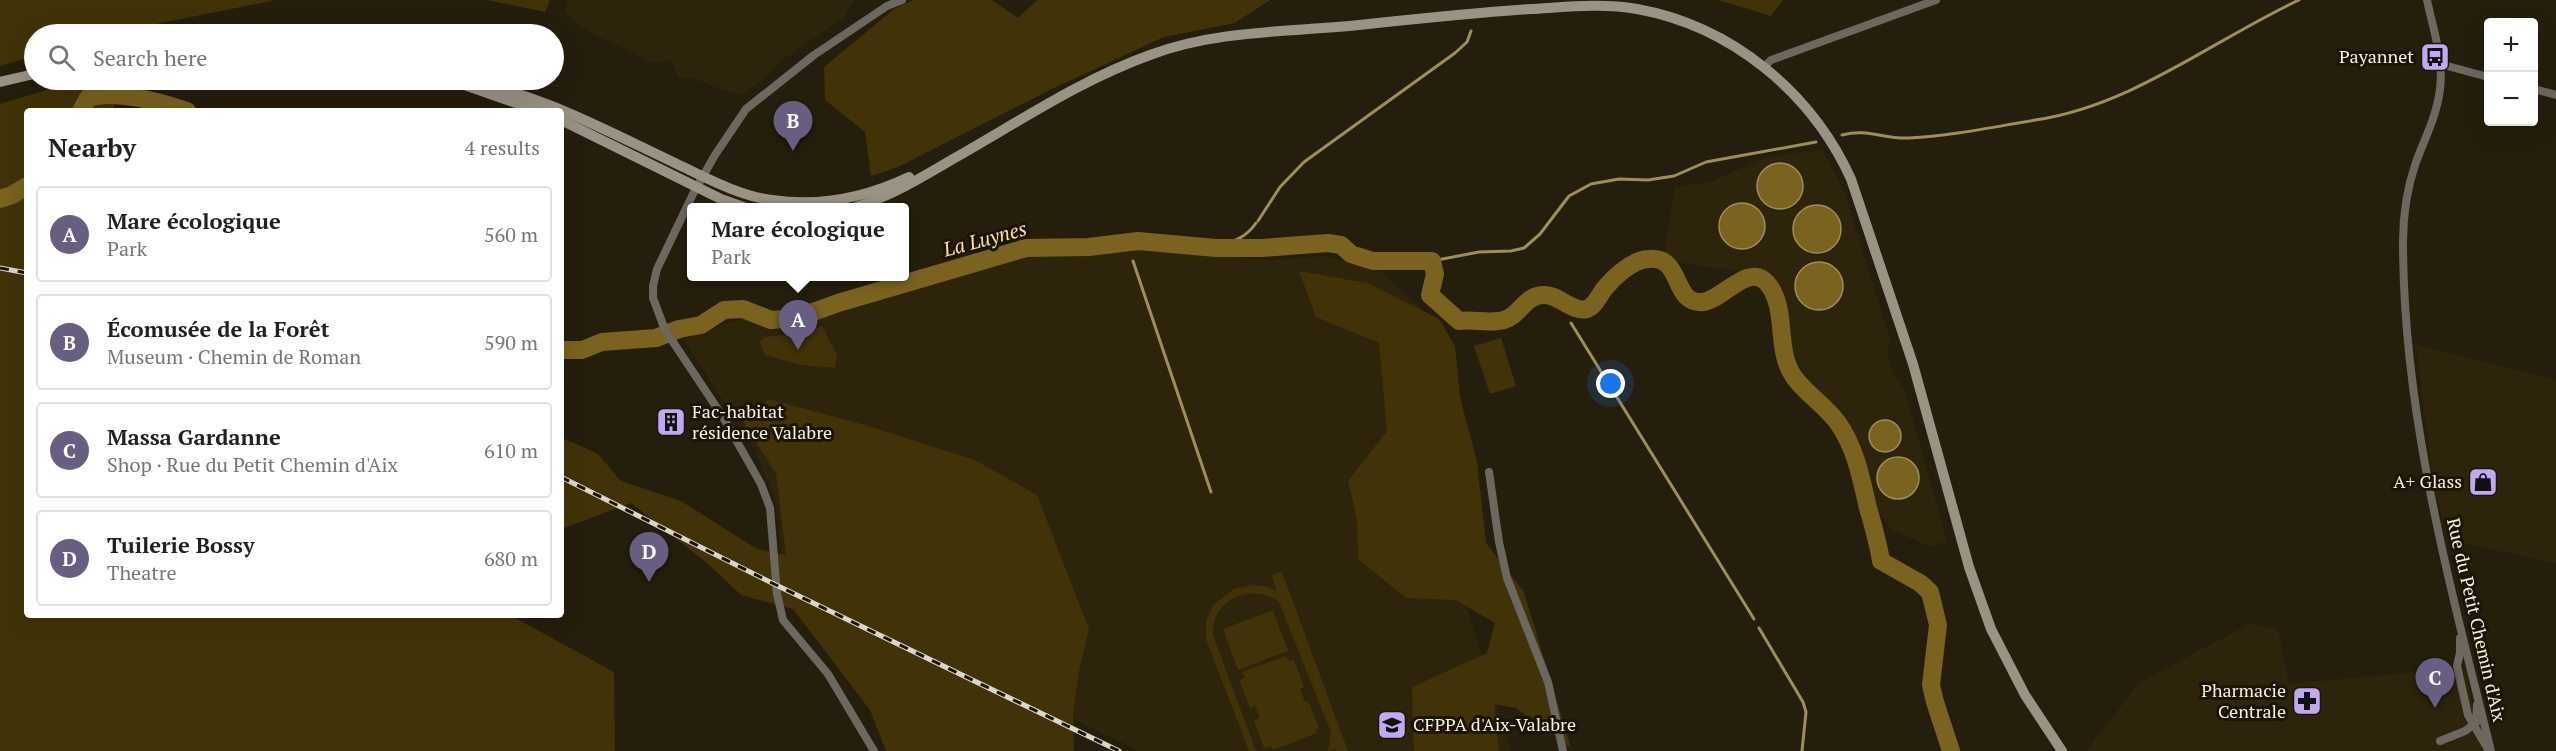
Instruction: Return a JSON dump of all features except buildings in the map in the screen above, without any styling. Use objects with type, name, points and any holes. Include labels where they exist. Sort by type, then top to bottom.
[{"type":"main road","points":[[863,203],[908,185],[1104,74],[1154,53],[1224,37],[1585,3],[1638,10],[1671,18],[1710,34],[1765,66],[1799,100],[1824,130],[1841,158],[1851,179],[1913,364],[1969,567],[1991,629],[2025,695],[2062,751]]},
{"type":"main road","points":[[0,82],[24,76]]},
{"type":"main road","points":[[479,90],[530,108]]},
{"type":"main road","points":[[499,90],[554,108]]},
{"type":"main road","points":[[564,112],[703,176],[750,195],[771,200],[819,202],[839,200],[877,190],[981,143]]},
{"type":"main road","points":[[564,122],[696,189],[735,203]]},
{"type":"street","points":[[689,203],[715,155],[746,109],[814,56],[887,6],[902,0]]},
{"type":"street","points":[[1765,66],[1772,60],[1936,0]]},
{"type":"street","name":"Rue du Petit Chemin d'Aix","points":[[2427,0],[2440,64],[2441,83],[2437,107],[2410,182],[2406,201],[2404,281],[2408,339],[2421,440],[2443,555],[2490,751]]},
{"type":"street","points":[[2440,64],[2484,76]]},
{"type":"street","points":[[2538,90],[2556,95]]},
{"type":"street","points":[[687,207],[657,269],[653,298],[665,330],[723,417],[761,484],[770,508],[777,594],[783,620],[828,674],[874,751]]},
{"type":"street","points":[[1489,472],[1499,542],[1507,578],[1548,682],[1563,751]]},
{"type":"street","points":[[2460,625],[2460,654],[2457,666],[2468,715],[2490,751]]},
{"type":"street","points":[[2440,741],[2465,731],[2474,724],[2477,714],[2477,694]]},
{"type":"shaded area","points":[[0,0],[276,0],[156,24],[24,24],[24,59],[0,66]]},
{"type":"shaded area","points":[[487,0],[550,0],[545,12]]},
{"type":"shaded area","points":[[568,0],[855,0],[844,18],[781,61],[768,76],[741,96],[694,79],[679,77],[670,60],[653,63],[587,31],[565,12]]},
{"type":"shaded area","points":[[914,0],[992,0],[1018,18],[1037,0],[1270,0],[1235,23],[1164,37],[1052,89],[898,167],[871,176],[865,132],[825,100],[824,67],[894,9]]},
{"type":"shaded area","points":[[1718,0],[1783,0],[1771,16]]},
{"type":"shaded area","points":[[46,90],[114,90],[114,108],[24,108],[24,618],[515,618],[614,672],[615,751],[0,751],[0,104]]},
{"type":"shaded area","points":[[1822,149],[1844,191],[1890,339],[1887,350],[1893,374],[1904,388],[1947,541],[1930,547],[1891,529],[1876,509],[1850,433],[1830,404],[1805,375],[1789,343],[1769,284],[1763,278],[1743,272],[1663,260],[1675,187],[1710,182],[1767,157]]},
{"type":"shaded area","points":[[1780,163],[1796,170],[1803,186],[1796,202],[1780,209],[1764,202],[1757,186],[1764,170]]},
{"type":"shaded area","points":[[1742,203],[1758,210],[1765,226],[1758,242],[1742,249],[1726,242],[1719,226],[1726,210]]},
{"type":"shaded area","points":[[1812,205],[1822,205],[1837,215],[1841,229],[1837,243],[1831,249],[1822,253],[1812,253],[1797,243],[1793,234],[1793,224],[1803,209]]},
{"type":"shaded area","points":[[1144,249],[1270,260],[1327,256],[1383,273],[1434,321],[1430,487],[1511,751],[1139,751],[783,577],[777,505],[755,450],[683,339],[740,319],[786,327],[1031,253],[1105,253]]},
{"type":"shaded area","points":[[1814,262],[1824,262],[1839,272],[1843,286],[1839,300],[1833,306],[1824,310],[1814,310],[1799,300],[1795,291],[1795,281],[1805,266]]},
{"type":"shaded area","points":[[1299,271],[1367,283],[1439,319],[1455,346],[1460,397],[1477,462],[1486,543],[1524,592],[1571,748],[1516,708],[1494,704],[1499,751],[1414,751],[1412,687],[1487,653],[1495,623],[1456,600],[1406,598],[1358,559],[1357,520],[1348,481],[1387,431],[1379,343],[1316,317]]},
{"type":"shaded area","points":[[822,326],[837,355],[835,368],[801,365],[765,355],[760,342],[764,337],[797,334]]},
{"type":"shaded area","points":[[1501,338],[1516,386],[1490,394],[1474,346]]},
{"type":"shaded area","points":[[2416,345],[2556,380],[2556,563],[2448,540],[2433,482]]},
{"type":"shaded area","points":[[769,399],[865,425],[975,460],[1037,495],[1089,629],[1079,671],[1073,714],[1074,751],[886,751],[870,710],[793,609],[741,595],[707,563],[631,503],[564,528],[564,438],[598,454],[621,481],[681,501],[757,549],[786,555],[776,474],[743,421]]},
{"type":"shaded area","points":[[1885,420],[1896,425],[1901,436],[1896,447],[1885,452],[1874,447],[1869,436],[1874,425]]},
{"type":"shaded area","points":[[1898,457],[1906,458],[1913,463],[1918,470],[1918,486],[1913,493],[1906,498],[1898,499],[1890,498],[1883,493],[1878,486],[1877,478],[1878,470],[1883,463],[1890,458]]},
{"type":"shaded area","points":[[1282,572],[1348,751],[1337,751],[1336,749],[1328,751],[1331,732],[1279,602],[1268,596],[1246,594],[1226,603],[1214,622],[1213,635],[1256,751],[1249,751],[1206,639],[1206,621],[1214,604],[1234,589],[1252,585],[1269,587],[1277,591],[1271,575]]},
{"type":"shaded area","points":[[1273,610],[1288,651],[1238,670],[1223,629]]},
{"type":"shaded area","points":[[2249,624],[2278,629],[2289,684],[2465,667],[2482,751],[2086,751],[2140,682]]},
{"type":"shaded area","points":[[1286,656],[1289,661],[1294,660],[1304,687],[1300,689],[1305,702],[1308,701],[1319,728],[1316,729],[1317,733],[1273,750],[1271,746],[1264,748],[1254,721],[1260,718],[1255,706],[1250,708],[1239,680],[1245,678],[1242,672]]},
{"type":"waterway","points":[[1842,135],[1868,133],[1899,138],[1925,137],[2035,120],[2071,112],[2105,101],[2171,70],[2299,0]]},
{"type":"waterway","points":[[1258,221],[1280,187],[1304,162],[1455,53],[1467,42],[1471,31]]},
{"type":"waterway","name":"La Luynes","points":[[83,108],[88,98],[111,95],[151,101],[176,108]]},
{"type":"waterway","points":[[1432,261],[1479,252],[1511,251],[1524,248],[1540,234],[1569,196],[1591,184],[1619,179],[1648,180],[1674,176],[1706,162],[1816,142]]},
{"type":"waterway","name":"La Luynes","points":[[0,199],[24,188]]},
{"type":"waterway","points":[[1216,248],[1243,236],[1256,223]]},
{"type":"waterway","points":[[564,350],[582,350],[602,342],[656,338],[679,329],[701,325],[724,310],[743,309],[771,320],[797,318],[838,303],[1026,248],[1089,247],[1138,241],[1216,248],[1262,248],[1328,243],[1341,245],[1351,254],[1373,261],[1432,261],[1435,274],[1430,295],[1459,321],[1504,320],[1515,314],[1528,301],[1545,295],[1576,308],[1587,309],[1595,303],[1618,274],[1636,262],[1648,259],[1659,260],[1667,264],[1681,289],[1693,301],[1710,300],[1744,279],[1760,278],[1774,293],[1778,305],[1782,342],[1788,366],[1799,383],[1838,423],[1854,453],[1881,561],[1920,583],[1930,592],[1938,625],[1931,685],[1951,751]]},
{"type":"waterway","points":[[1133,261],[1211,492]]},
{"type":"waterway","points":[[1554,296],[1560,306]]},
{"type":"waterway","points":[[1571,323],[1754,619]]},
{"type":"waterway","points":[[1759,628],[1803,702],[1806,712],[1802,751]]},
{"type":"railway","points":[[0,268],[24,272]]},
{"type":"railway","points":[[564,479],[774,584],[1119,751]]},
{"type":"place","name":"Payannet","points":[[2435,57]]},
{"type":"place","name":"Écomusée de la Forêt","points":[[793,151]]},
{"type":"place","name":"Mare écologique","points":[[798,350]]},
{"type":"place","name":"Fac-habitat résidence Valabre","points":[[671,422]]},
{"type":"place","name":"A+ Glass","points":[[2483,482]]},
{"type":"place","name":"Tuilerie Bossy","points":[[649,582]]},
{"type":"place","name":"Pharmacie Centrale","points":[[2307,701]]},
{"type":"place","name":"Massa Gardanne","points":[[2435,708]]},
{"type":"place","name":"CFPPA d'Aix-Valabre","points":[[1392,725]]}]
